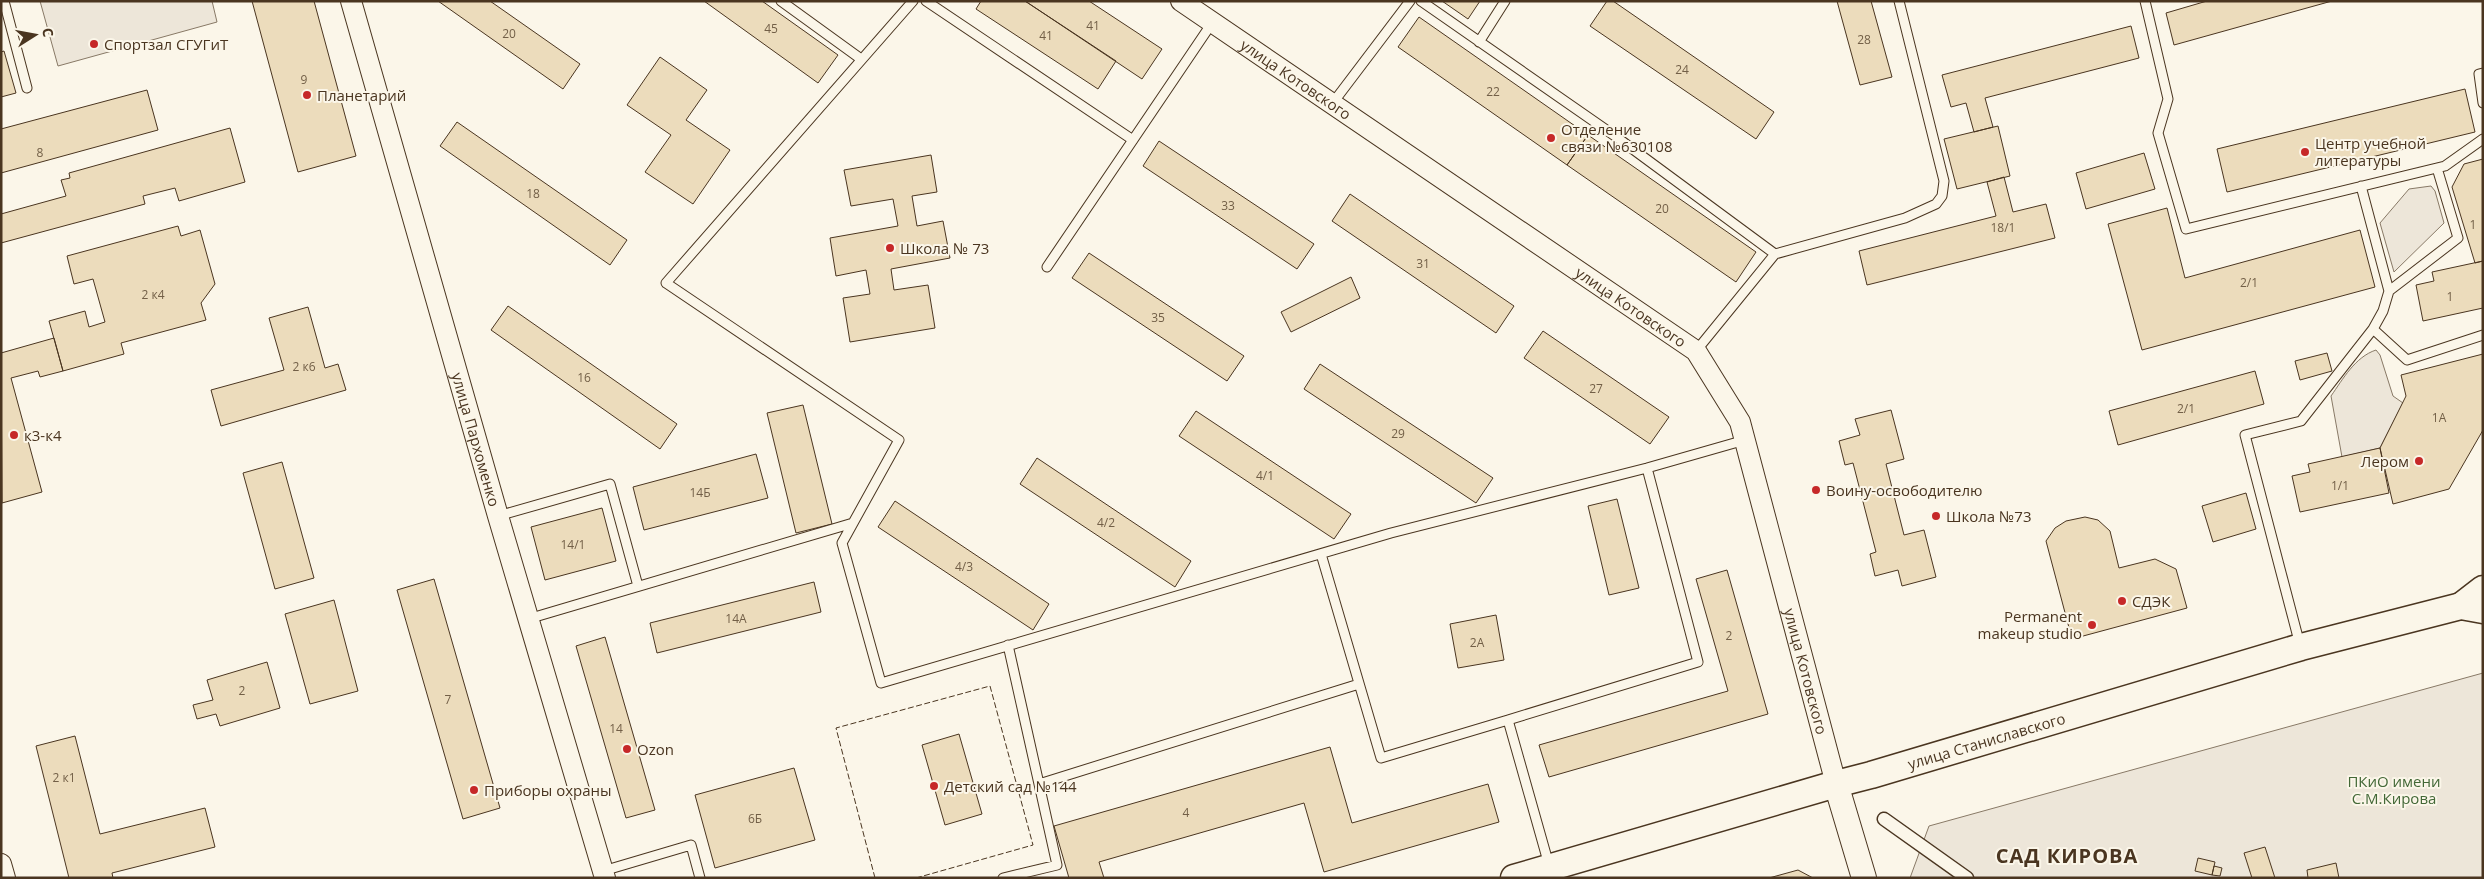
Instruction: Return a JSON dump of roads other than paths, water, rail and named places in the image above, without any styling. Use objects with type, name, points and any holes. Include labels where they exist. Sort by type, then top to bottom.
[{"type":"main road","points":[[2472,608],[2483,589]]},
{"type":"main road","name":"улица Станиславского","points":[[1514,878],[1836,784],[1881,773],[2301,647],[2472,608]]},
{"type":"main road","name":"улица Котовского","points":[[1836,784],[1864,878]]},
{"type":"street","name":"улица Пархоменко","points":[[351,1],[498,516],[604,875]]},
{"type":"street","name":"улица Котовского","points":[[1181,1],[1696,351],[1740,422],[1836,784]]},
{"type":"street","points":[[1884,819],[1966,878]]},
{"type":"street","points":[[1,864],[5,878]]},
{"type":"street","points":[[1947,864],[1951,878]]},
{"type":"lane","points":[[4,1],[27,88]]},
{"type":"lane","points":[[781,1],[861,59]]},
{"type":"lane","points":[[913,1],[666,283],[899,440],[842,543],[881,683],[1400,531],[1647,468],[1745,440]]},
{"type":"lane","points":[[926,1],[1133,140]]},
{"type":"lane","points":[[1332,104],[1410,1]]},
{"type":"lane","points":[[1421,1],[1615,136],[1775,254]]},
{"type":"lane","points":[[1479,42],[1504,1]]},
{"type":"lane","points":[[1696,351],[1775,254],[1905,218],[1936,204],[1942,196],[1944,181],[1899,1]]},
{"type":"lane","points":[[2145,1],[2168,99],[2158,133],[2186,229],[2445,166],[2483,139]]},
{"type":"lane","points":[[1047,267],[1212,22]]},
{"type":"lane","points":[[2483,73],[2479,74],[2483,103]]},
{"type":"lane","points":[[2389,291],[2458,238],[2437,168]]},
{"type":"lane","points":[[2301,647],[2245,435],[2301,421],[2373,329],[2383,311],[2389,291],[2361,186]]},
{"type":"lane","points":[[2373,329],[2407,360],[2483,335]]},
{"type":"lane","points":[[1321,554],[1381,758],[1698,662],[1647,468]]},
{"type":"lane","points":[[498,516],[610,484],[638,586]]},
{"type":"lane","points":[[528,619],[853,523]]},
{"type":"lane","points":[[1003,878],[1057,866],[1008,645]]},
{"type":"lane","points":[[1039,784],[1359,684]]},
{"type":"lane","points":[[1508,720],[1550,868]]},
{"type":"lane","points":[[604,875],[691,845],[700,878]]},
{"type":"place","name":"Спортзал СГУГиТ","points":[[94,44]]},
{"type":"place","name":"Планетарий","points":[[307,95]]},
{"type":"place","name":"Отделение связи №630108","points":[[1551,138]]},
{"type":"place","name":"Центр учебной литературы","points":[[2305,152]]},
{"type":"place","name":"Школа № 73","points":[[890,248]]},
{"type":"place","name":"к3-к4","points":[[14,435]]},
{"type":"place","name":"Лером","points":[[2419,461]]},
{"type":"place","name":"Воину-освободителю","points":[[1816,490]]},
{"type":"place","name":"Школа №73","points":[[1936,516]]},
{"type":"place","name":"СДЭК","points":[[2122,601]]},
{"type":"place","name":"Permanent makeup studio","points":[[2092,625]]},
{"type":"place","name":"Ozon","points":[[627,749]]},
{"type":"place","name":"Детский сад №144","points":[[934,786]]},
{"type":"place","name":"Приборы охраны","points":[[474,790]]},
{"type":"district","name":"САД КИРОВА","points":[[2067,855]]},
{"type":"park label","name":"ПКиО имени С.М.Кирова","points":[[2394,790]]}]
